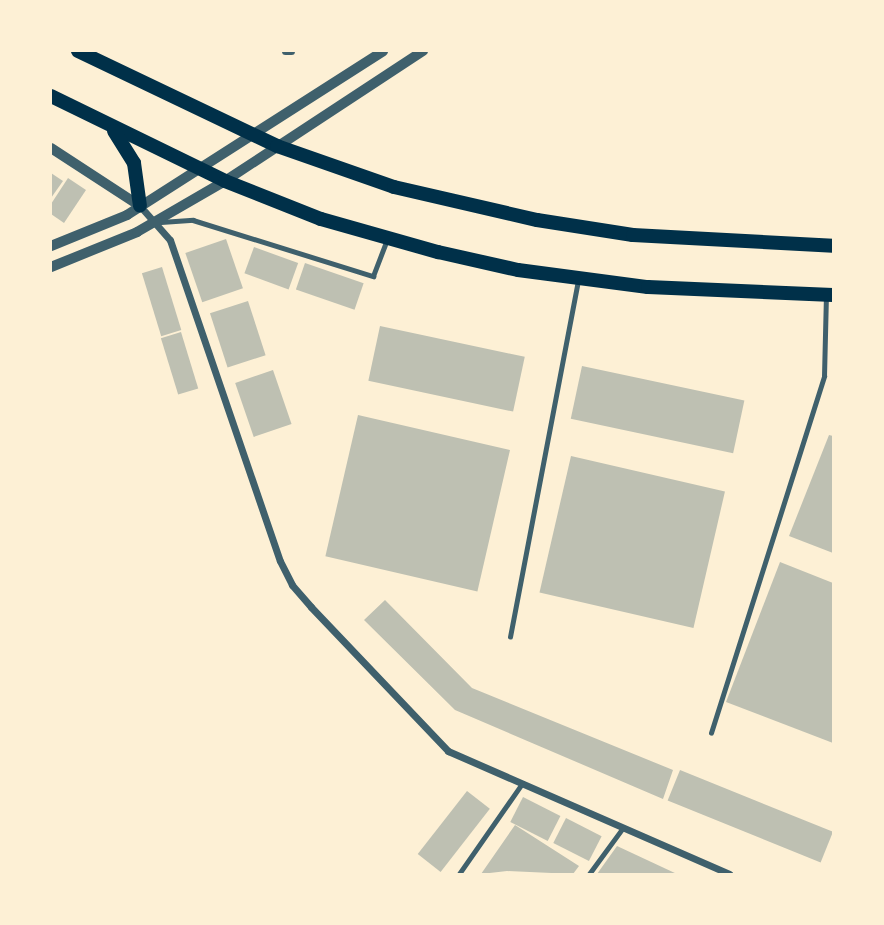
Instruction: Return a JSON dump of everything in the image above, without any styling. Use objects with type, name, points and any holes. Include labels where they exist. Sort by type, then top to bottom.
[{"type":"main road","points":[[78,51],[277,146],[394,187],[537,220],[685,241],[833,246]]},
{"type":"main road","points":[[51,96],[225,181],[321,219],[388,238],[518,270],[578,279],[673,289],[830,295]]},
{"type":"main road","points":[[108,125],[134,163],[140,206]]},
{"type":"street","points":[[285,51],[291,51]]},
{"type":"street","points":[[51,246],[140,206],[383,51]]},
{"type":"street","points":[[51,267],[154,222],[225,181],[423,51]]},
{"type":"street","points":[[51,148],[140,206],[164,229],[175,253],[292,584],[435,741],[462,759],[729,874]]},
{"type":"lane","points":[[154,222],[193,219],[373,276],[388,238]]},
{"type":"lane","points":[[510,637],[578,279]]},
{"type":"lane","points":[[711,733],[824,376],[830,295]]},
{"type":"lane","points":[[459,874],[521,785]]},
{"type":"lane","points":[[589,874],[622,829]]},
{"type":"building","points":[[51,173],[63,181],[51,198]]},
{"type":"building","points":[[68,178],[86,190],[64,223],[51,214],[51,204]]},
{"type":"building","points":[[226,239],[243,288],[202,302],[185,253]]},
{"type":"building","points":[[254,247],[298,263],[289,289],[244,273]]},
{"type":"building","points":[[305,263],[364,283],[355,310],[296,289]]},
{"type":"building","points":[[162,267],[181,330],[161,336],[142,273]]},
{"type":"building","points":[[248,301],[266,355],[228,368],[210,313]]},
{"type":"building","points":[[380,326],[525,357],[513,412],[368,381]]},
{"type":"building","points":[[181,332],[198,388],[178,395],[161,338]]},
{"type":"building","points":[[582,366],[744,401],[733,453],[571,419]]},
{"type":"building","points":[[273,370],[292,424],[254,437],[235,383]]},
{"type":"building","points":[[358,415],[510,450],[477,591],[325,556]]},
{"type":"building","points":[[829,435],[833,436],[833,553],[789,536]]},
{"type":"building","points":[[571,456],[725,492],[693,628],[540,592]]},
{"type":"building","points":[[780,562],[833,583],[833,743],[726,702]]},
{"type":"building","points":[[385,600],[472,688],[673,770],[663,799],[455,710],[364,620]]},
{"type":"building","points":[[680,770],[833,832],[821,862],[668,801]]},
{"type":"building","points":[[467,791],[490,809],[441,872],[418,854]]},
{"type":"building","points":[[523,797],[560,816],[548,841],[510,822]]},
{"type":"building","points":[[566,818],[602,836],[589,861],[553,843]]},
{"type":"building","points":[[515,825],[579,866],[573,874],[507,871],[481,874]]},
{"type":"building","points":[[617,846],[677,874],[597,874]]}]
